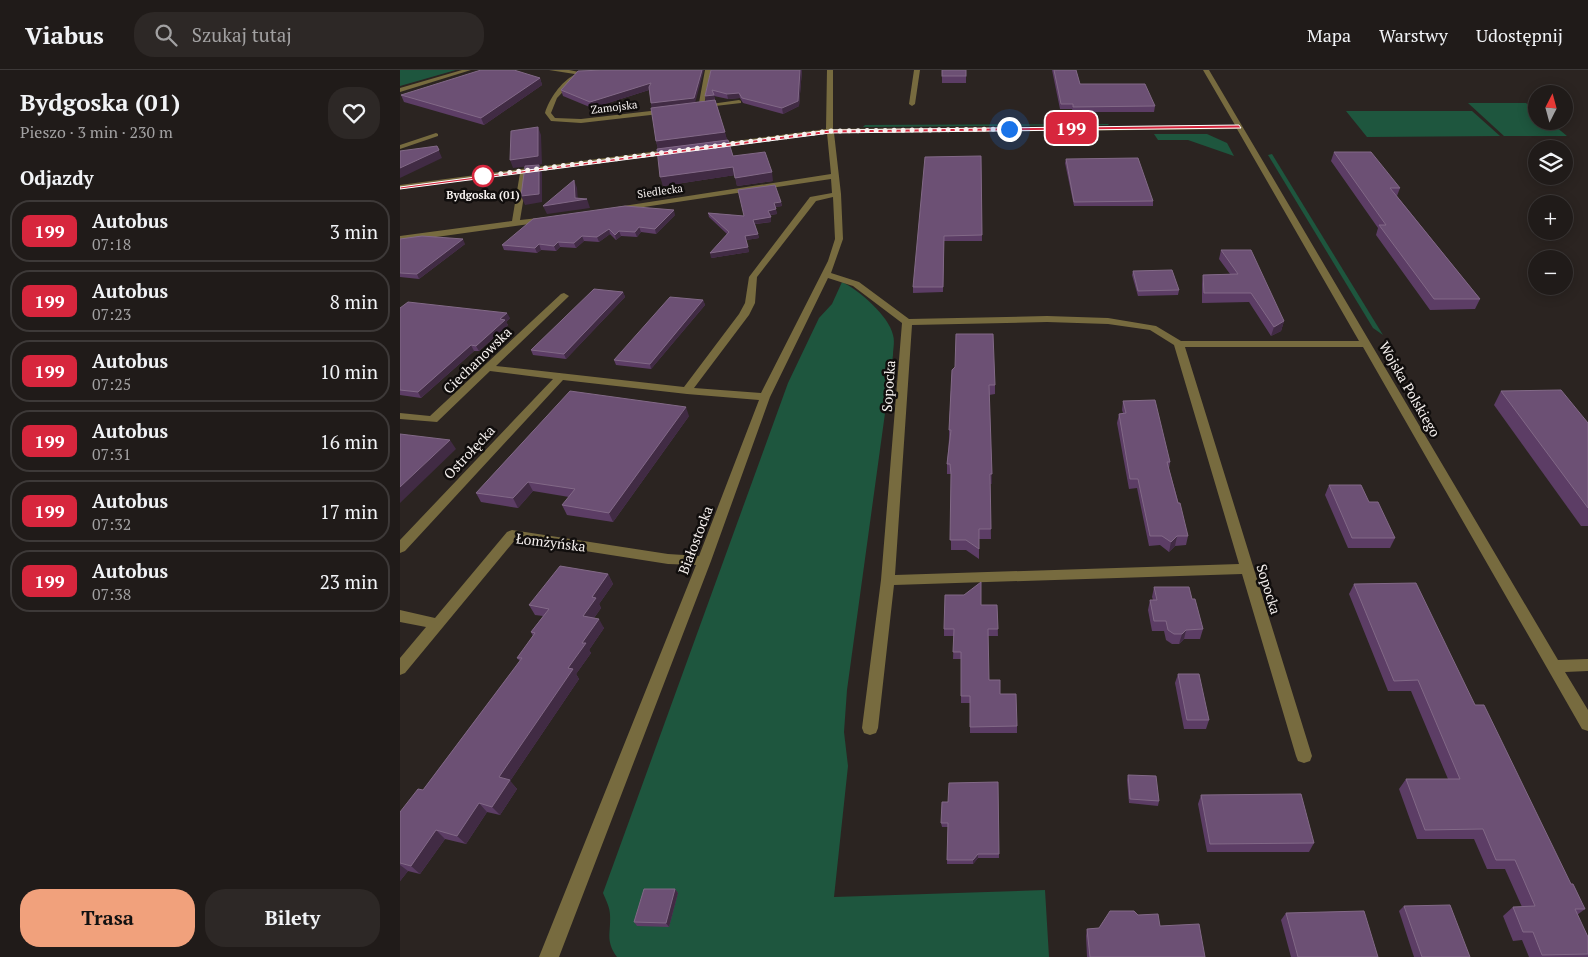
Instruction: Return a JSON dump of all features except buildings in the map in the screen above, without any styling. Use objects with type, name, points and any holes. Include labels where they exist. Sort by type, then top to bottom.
[{"type":"street","points":[[400,90],[468,70]]},
{"type":"street","points":[[552,70],[588,73]]},
{"type":"street","points":[[700,106],[708,70]]},
{"type":"street","name":"Białostocka","points":[[549,957],[704,561],[765,397],[826,274],[839,239],[837,194],[830,131],[830,70]]},
{"type":"street","points":[[912,104],[917,70]]},
{"type":"street","name":"Wojska Polskiego","points":[[1206,70],[1588,724]]},
{"type":"street","name":"Zamojska","points":[[577,73],[559,92],[550,105],[548,113],[553,120],[581,122],[673,110]]},
{"type":"street","points":[[691,108],[739,102]]},
{"type":"street","points":[[700,148],[830,131],[1239,127]]},
{"type":"street","points":[[400,147],[436,135]]},
{"type":"street","points":[[400,187],[680,150]]},
{"type":"street","points":[[516,223],[524,171]]},
{"type":"street","name":"Siedlecka","points":[[612,209],[834,176]]},
{"type":"street","points":[[688,391],[744,315],[750,303],[752,277],[813,199],[837,194]]},
{"type":"street","points":[[400,239],[554,218]]},
{"type":"street","points":[[826,274],[856,284],[907,322],[1047,319],[1108,322],[1154,328],[1180,344],[1366,344]]},
{"type":"street","name":"Ciechanowska","points":[[400,416],[434,420],[564,296]]},
{"type":"street","name":"Sopocka","points":[[870,728],[888,580],[907,322]]},
{"type":"street","name":"Sopocka","points":[[1180,344],[1304,756]]},
{"type":"street","points":[[487,368],[688,391],[765,397]]},
{"type":"street","name":"Ostrołęcka","points":[[400,548],[560,377]]},
{"type":"street","name":"Łomżyńska","points":[[400,669],[512,535],[668,559],[704,561]]},
{"type":"street","points":[[888,580],[1248,569]]},
{"type":"street","points":[[400,616],[438,624]]},
{"type":"street","points":[[1554,666],[1588,665]]},
{"type":"green space","points":[[400,70],[456,70],[400,86]]},
{"type":"green space","points":[[1468,103],[1526,103],[1528,105],[1528,130],[1560,130],[1567,136],[1504,136]]},
{"type":"green space","points":[[1346,111],[1472,111],[1500,136],[1367,137]]},
{"type":"green space","points":[[865,125],[1108,125],[863,127]]},
{"type":"green space","points":[[1154,134],[1207,134],[1227,143],[1234,156],[1188,140],[1158,140]]},
{"type":"green space","points":[[1272,154],[1383,335],[1373,328],[1268,155]]},
{"type":"green space","points":[[842,282],[865,297],[880,312],[890,328],[894,342],[847,690],[844,732],[848,766],[834,897],[1045,890],[1049,957],[617,957],[609,937],[610,912],[603,893],[788,383],[819,318],[832,304]]},
{"type":"bus line","name":"199","points":[[400,187],[830,131],[1239,127]]},
{"type":"place","name":"Bydgoska (01)","points":[[483,176]]},
{"type":"route","points":[[483,176],[830,131],[1009,129]]}]
